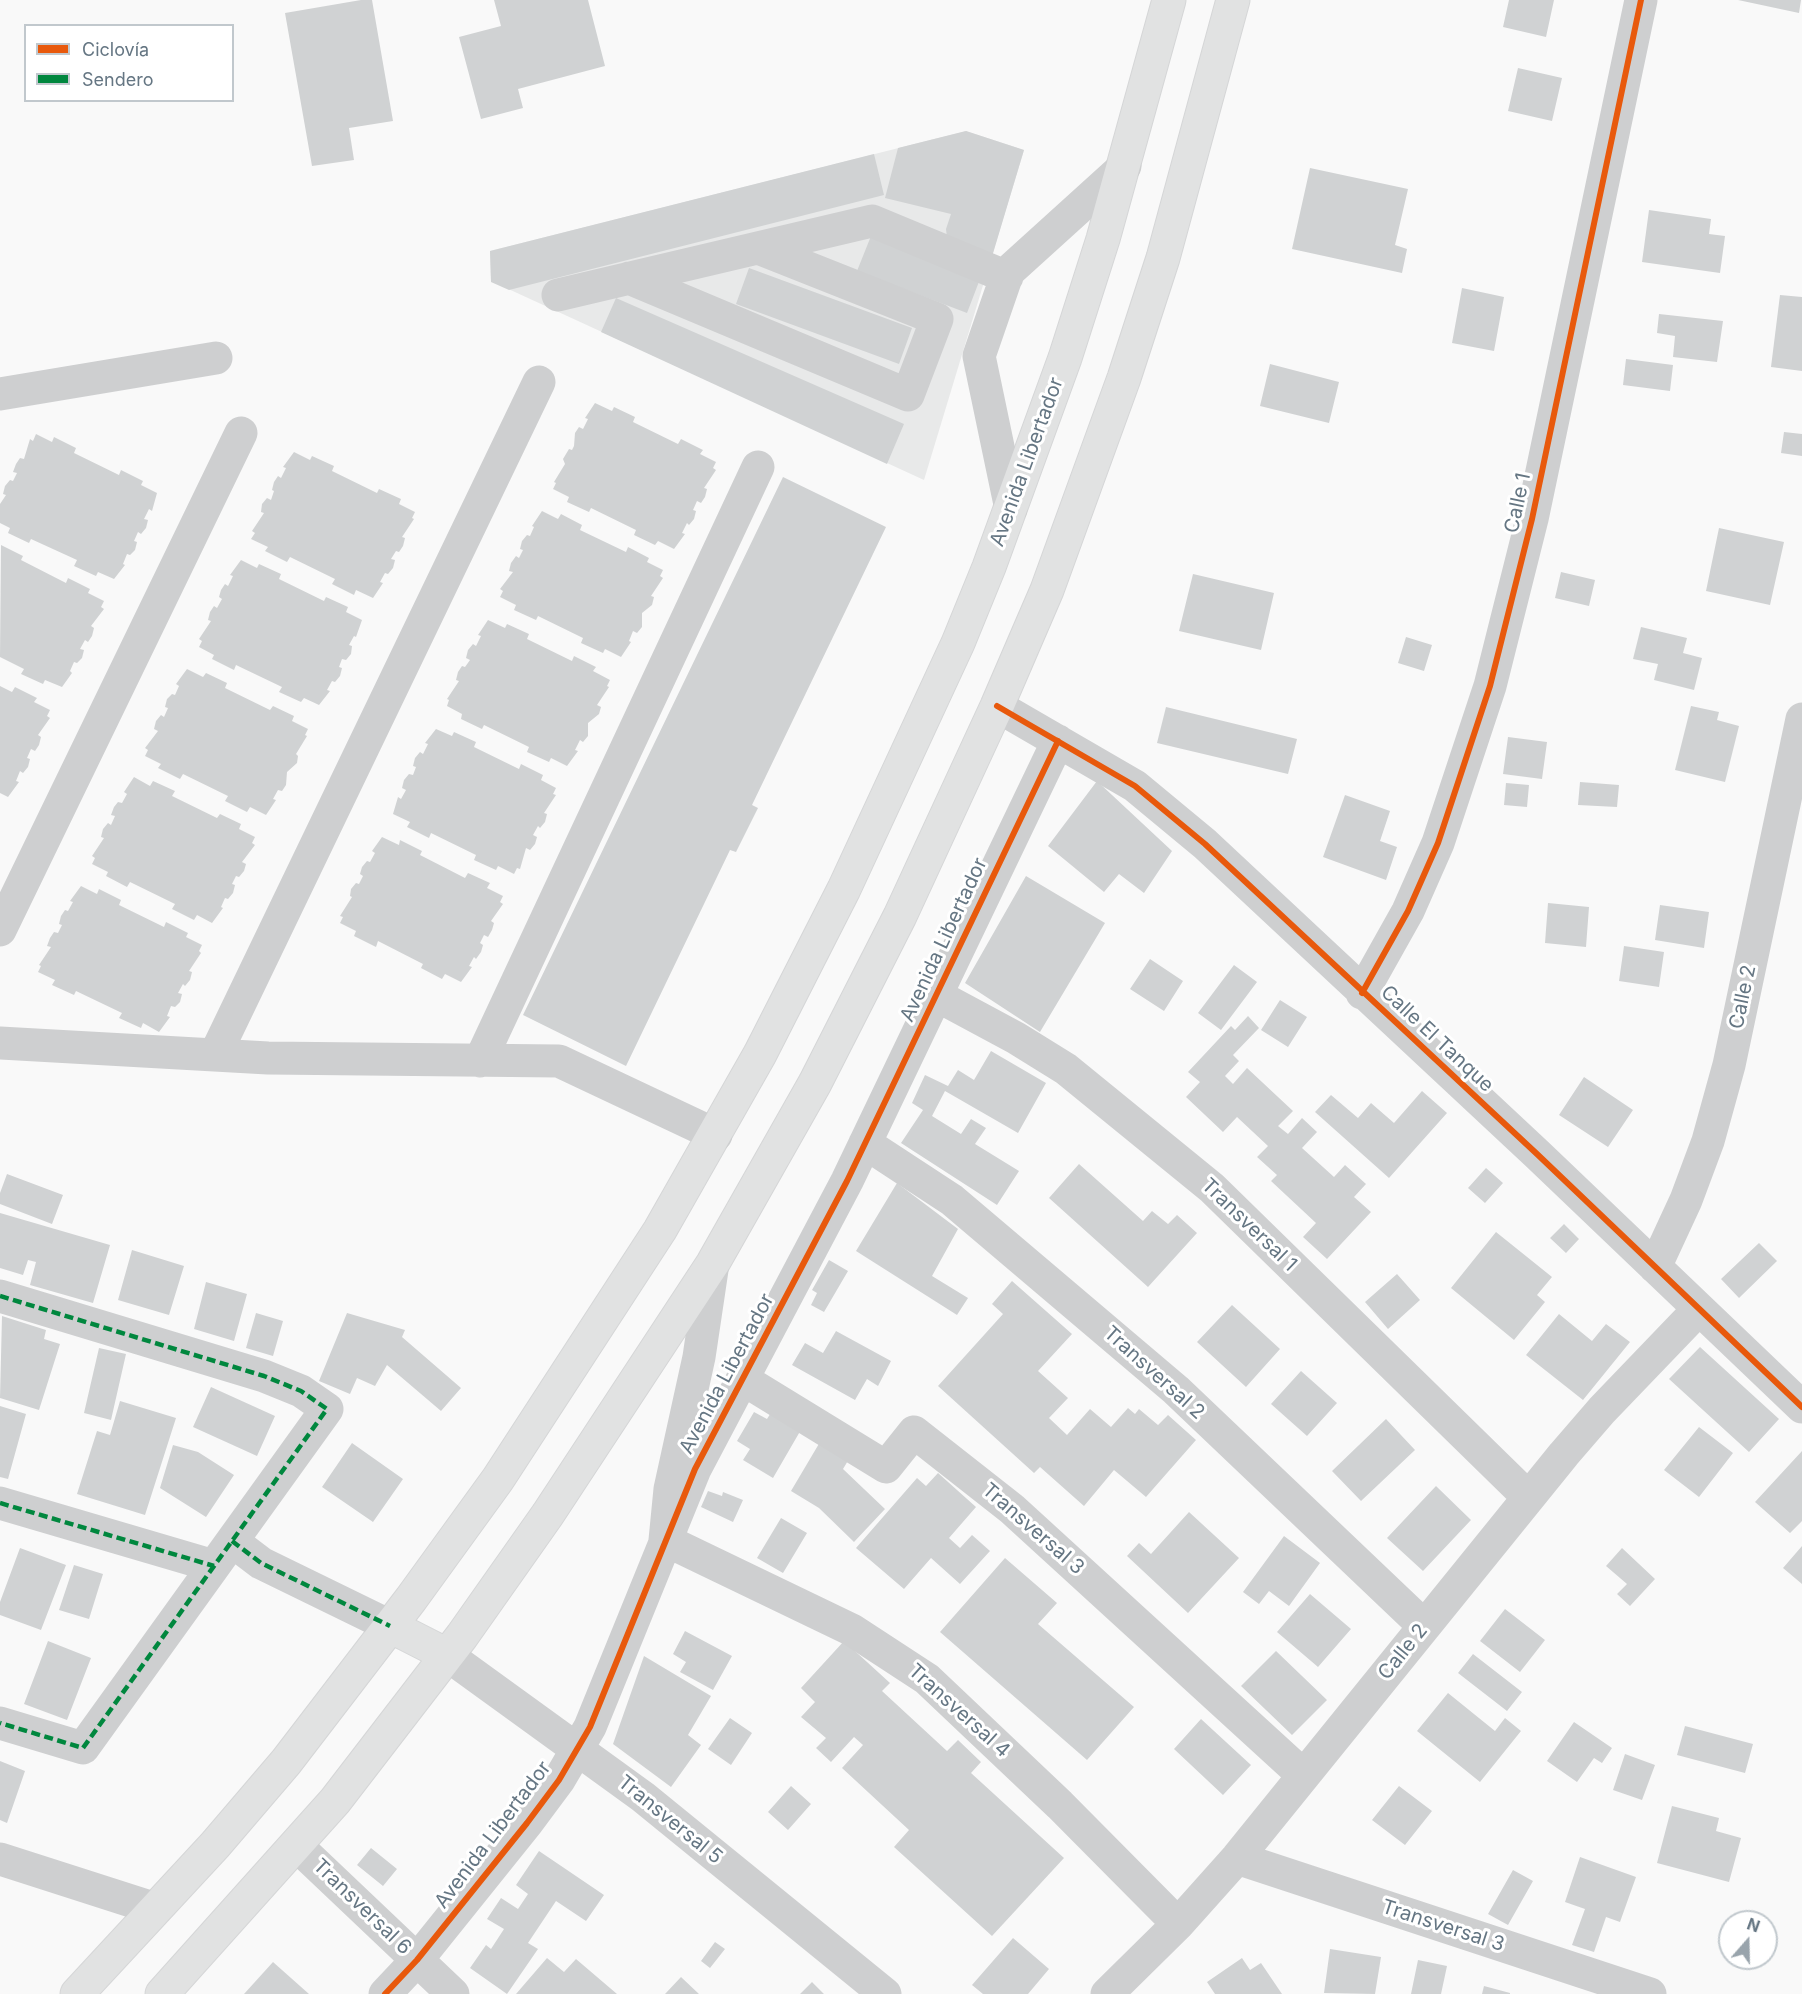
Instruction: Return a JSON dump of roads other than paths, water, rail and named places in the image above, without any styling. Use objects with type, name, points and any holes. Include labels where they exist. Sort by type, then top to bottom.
[{"type":"main road","name":"Avenida Libertador","points":[[77,1994],[156,1909],[286,1762],[390,1626],[498,1479],[660,1230],[716,1135],[844,889],[958,643],[1011,509],[1065,358],[1125,166],[1169,0]]},
{"type":"main road","points":[[162,1994],[335,1801],[447,1655],[561,1496],[713,1263],[772,1161],[860,998],[997,706],[1047,590],[1124,378],[1163,258],[1233,0]]},
{"type":"main road","points":[[390,1626],[447,1655]]},
{"type":"street","name":"Calle 1","points":[[1362,993],[1408,911],[1438,843],[1490,686],[1532,519],[1641,0]]},
{"type":"street","points":[[1011,509],[979,356],[1008,272],[1125,166]]},
{"type":"street","points":[[558,295],[872,221],[1006,277]]},
{"type":"street","points":[[628,278],[908,395],[937,319],[758,248]]},
{"type":"street","points":[[0,394],[216,358]]},
{"type":"street","points":[[215,1055],[539,382]]},
{"type":"street","points":[[0,930],[241,433]]},
{"type":"street","points":[[480,1061],[758,466]]},
{"type":"street","name":"Calle El Tanque","points":[[997,706],[1135,786],[1205,844],[1802,1407]]},
{"type":"street","name":"Calle 2","points":[[1655,1267],[1686,1200],[1708,1141],[1729,1065],[1802,719]]},
{"type":"street","name":"Avenida Libertador","points":[[384,1994],[417,1960],[527,1823],[590,1727],[695,1469],[744,1380],[866,1143],[1058,741]]},
{"type":"street","name":"Transversal 1","points":[[936,994],[1016,1038],[1066,1069],[1212,1188],[1528,1497]]},
{"type":"street","points":[[0,1043],[215,1055],[559,1061],[716,1135]]},
{"type":"street","name":"Transversal 2","points":[[866,1143],[952,1200],[1176,1390],[1424,1626]]},
{"type":"street","points":[[665,1540],[670,1489],[699,1357],[713,1263]]},
{"type":"street","points":[[0,1296],[264,1376],[301,1391],[327,1409],[84,1748],[0,1723]]},
{"type":"street","name":"Calle 2","points":[[1107,1994],[1178,1924],[1237,1858],[1528,1497],[1602,1410],[1699,1310]]},
{"type":"street","name":"Transversal 3","points":[[744,1380],[886,1467],[914,1432],[1012,1509],[1303,1775]]},
{"type":"street","points":[[0,1503],[261,1563],[390,1626]]},
{"type":"street","name":"Transversal 4","points":[[665,1540],[852,1630],[927,1679],[1060,1805],[1178,1924]]},
{"type":"street","name":"Transversal 5","points":[[447,1655],[643,1797],[885,1994]]},
{"type":"street","name":"Transversal 6","points":[[296,1845],[453,1994]]},
{"type":"street","name":"Transversal 3","points":[[1237,1858],[1650,1994]]},
{"type":"street","points":[[0,1859],[156,1909]]}]
